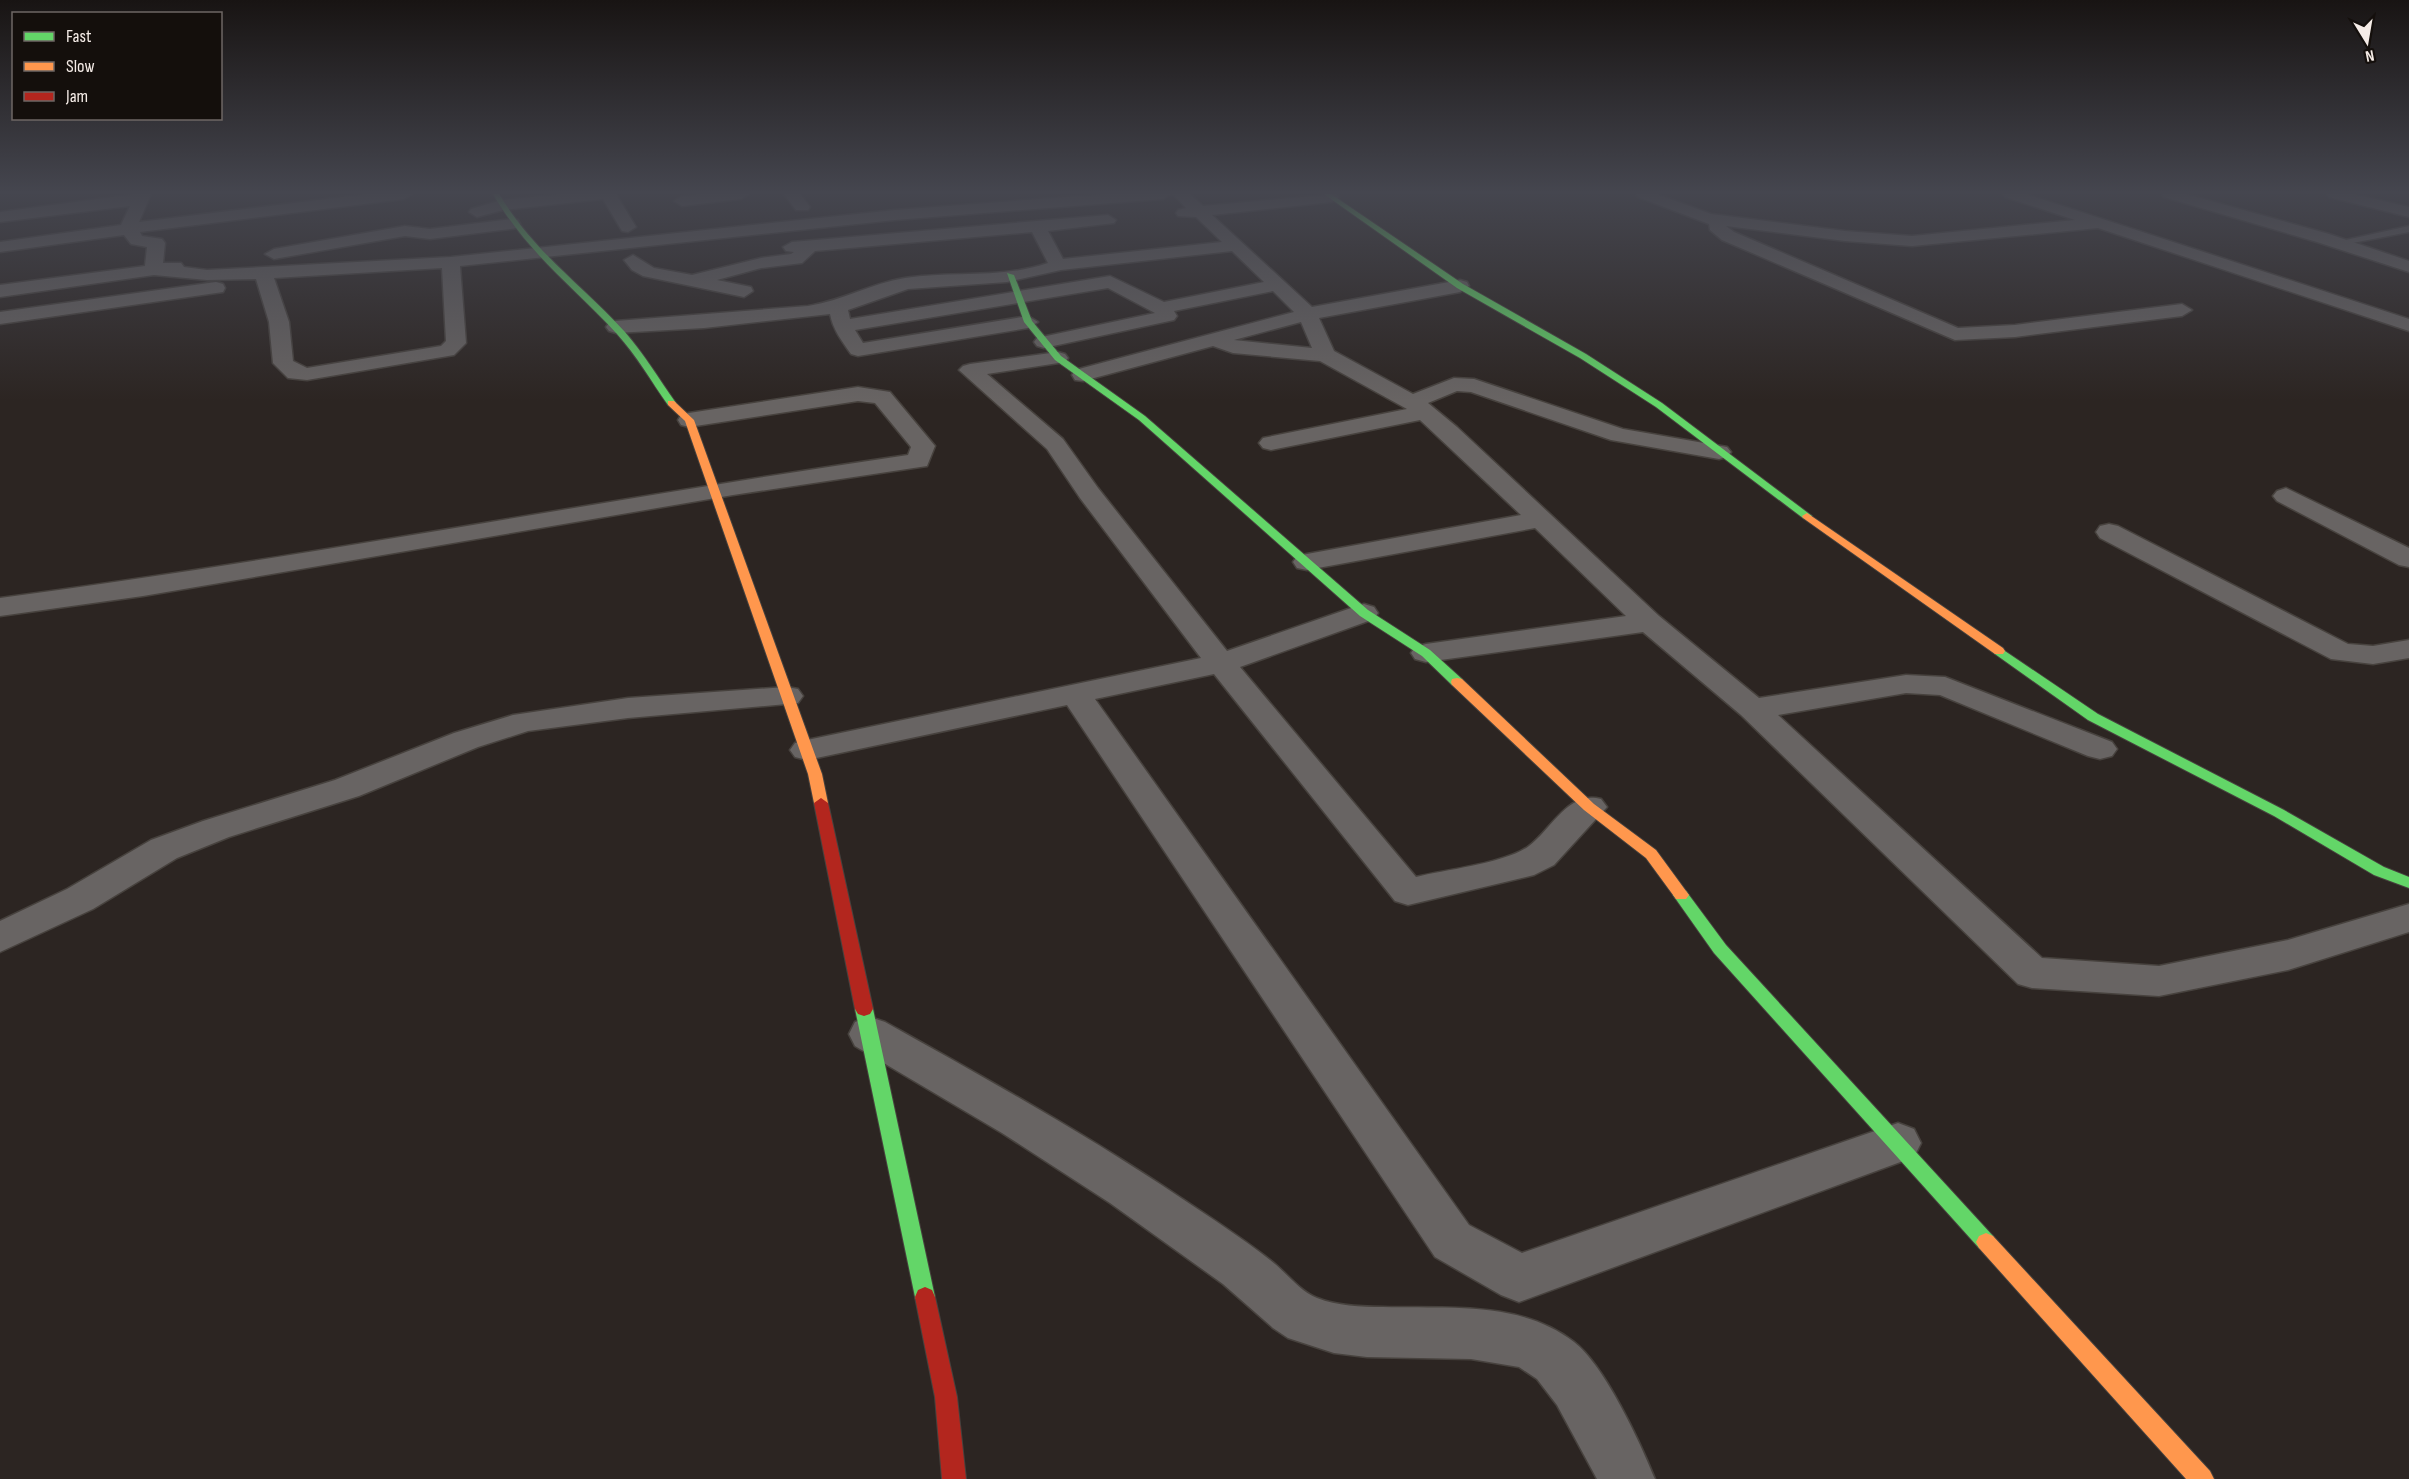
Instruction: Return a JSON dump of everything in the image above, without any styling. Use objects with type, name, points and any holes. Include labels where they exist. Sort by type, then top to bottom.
[{"type":"street","points":[[153,270],[154,263]]},
{"type":"street","points":[[0,291],[206,263]]},
{"type":"street","points":[[153,270],[207,275],[264,275],[436,263]]},
{"type":"street","points":[[264,275],[279,322],[283,363],[296,373],[307,374],[447,351],[453,347],[456,343],[451,263]]},
{"type":"street","points":[[547,263],[616,327],[676,410],[689,420],[807,750],[815,774],[946,1397],[954,1479]]},
{"type":"street","points":[[552,269],[606,263]]},
{"type":"street","points":[[636,263],[649,272],[744,291]]},
{"type":"street","points":[[728,263],[744,291],[747,316]]},
{"type":"street","points":[[691,281],[732,270],[773,263]]},
{"type":"street","points":[[840,317],[897,285],[957,266],[1010,275],[1077,263]]},
{"type":"street","points":[[1098,263],[1110,282],[1162,308],[1167,316],[1051,350],[970,369],[1055,444],[1089,493],[1221,663],[1408,892],[1521,866],[1541,856],[1589,807]]},
{"type":"street","points":[[1228,265],[1239,263]]},
{"type":"street","points":[[1253,263],[1308,314],[1325,355]]},
{"type":"street","points":[[1427,263],[1460,286],[1583,356],[1659,405],[1719,452],[2093,717],[2279,813],[2379,871],[2409,883]]},
{"type":"street","points":[[1791,263],[1955,334],[2015,331],[2182,310]]},
{"type":"street","points":[[2221,263],[2409,325]]},
{"type":"street","points":[[897,285],[903,277],[927,264]]},
{"type":"street","points":[[0,318],[226,286],[264,275]]},
{"type":"street","points":[[1010,275],[1028,322],[1051,350],[1142,418],[1364,613],[1426,653],[1589,807],[1651,854],[1720,949],[2202,1479]]},
{"type":"street","points":[[616,327],[704,322],[747,316],[840,317],[1019,299],[1145,277]]},
{"type":"street","points":[[1162,308],[1277,285]]},
{"type":"street","points":[[1083,375],[1210,338],[1308,314],[1460,286]]},
{"type":"street","points":[[840,317],[858,350],[1028,322]]},
{"type":"street","points":[[1210,338],[1233,347],[1325,355],[1418,407],[1449,432],[1649,622],[1752,708],[2032,973],[2159,981],[2288,955],[2409,918]]},
{"type":"street","points":[[1271,443],[1418,407],[1454,384],[1474,386],[1619,435],[1719,452]]},
{"type":"street","points":[[0,607],[143,588],[715,492],[918,461],[922,446],[882,397],[858,394],[689,420]]},
{"type":"street","points":[[2286,496],[2409,559]]},
{"type":"street","points":[[1307,562],[1539,519]]},
{"type":"street","points":[[2109,532],[2342,653],[2373,655],[2409,649]]},
{"type":"street","points":[[807,750],[1221,663],[1364,613]]},
{"type":"street","points":[[1426,653],[1649,622]]},
{"type":"street","points":[[1752,708],[1793,704],[1906,684],[1946,687],[2100,749]]},
{"type":"street","points":[[1076,694],[1452,1242],[1519,1278],[1898,1143]]},
{"type":"street","points":[[0,938],[71,903],[164,849],[216,829],[347,788],[466,740],[524,722],[628,708],[787,696]]},
{"type":"street","points":[[870,1034],[951,1080],[1160,1211],[1251,1276],[1304,1319],[1340,1330],[1506,1336],[1556,1360],[1582,1395],[1627,1479]]},
{"type":"traffic: fast","points":[[549,263],[622,335],[671,403]]},
{"type":"traffic: fast","points":[[1427,263],[1460,286],[1583,356],[1659,405],[1807,516]]},
{"type":"traffic: fast","points":[[1010,275],[1028,322],[1058,358],[1142,418],[1364,613],[1426,653],[1457,682]]},
{"type":"traffic: fast","points":[[1999,651],[2093,717],[2279,813],[2379,871],[2409,883]]},
{"type":"traffic: fast","points":[[1681,895],[1720,949],[1986,1242]]},
{"type":"traffic: fast","points":[[864,1009],[925,1297]]},
{"type":"traffic: slow","points":[[671,403],[689,420],[815,774],[821,803]]},
{"type":"traffic: slow","points":[[1807,516],[1999,651]]},
{"type":"traffic: slow","points":[[1457,682],[1589,807],[1651,854],[1681,895]]},
{"type":"traffic: slow","points":[[1986,1242],[2202,1479]]},
{"type":"traffic: jam","points":[[821,803],[864,1009]]},
{"type":"traffic: jam","points":[[925,1297],[946,1397],[954,1479]]}]
